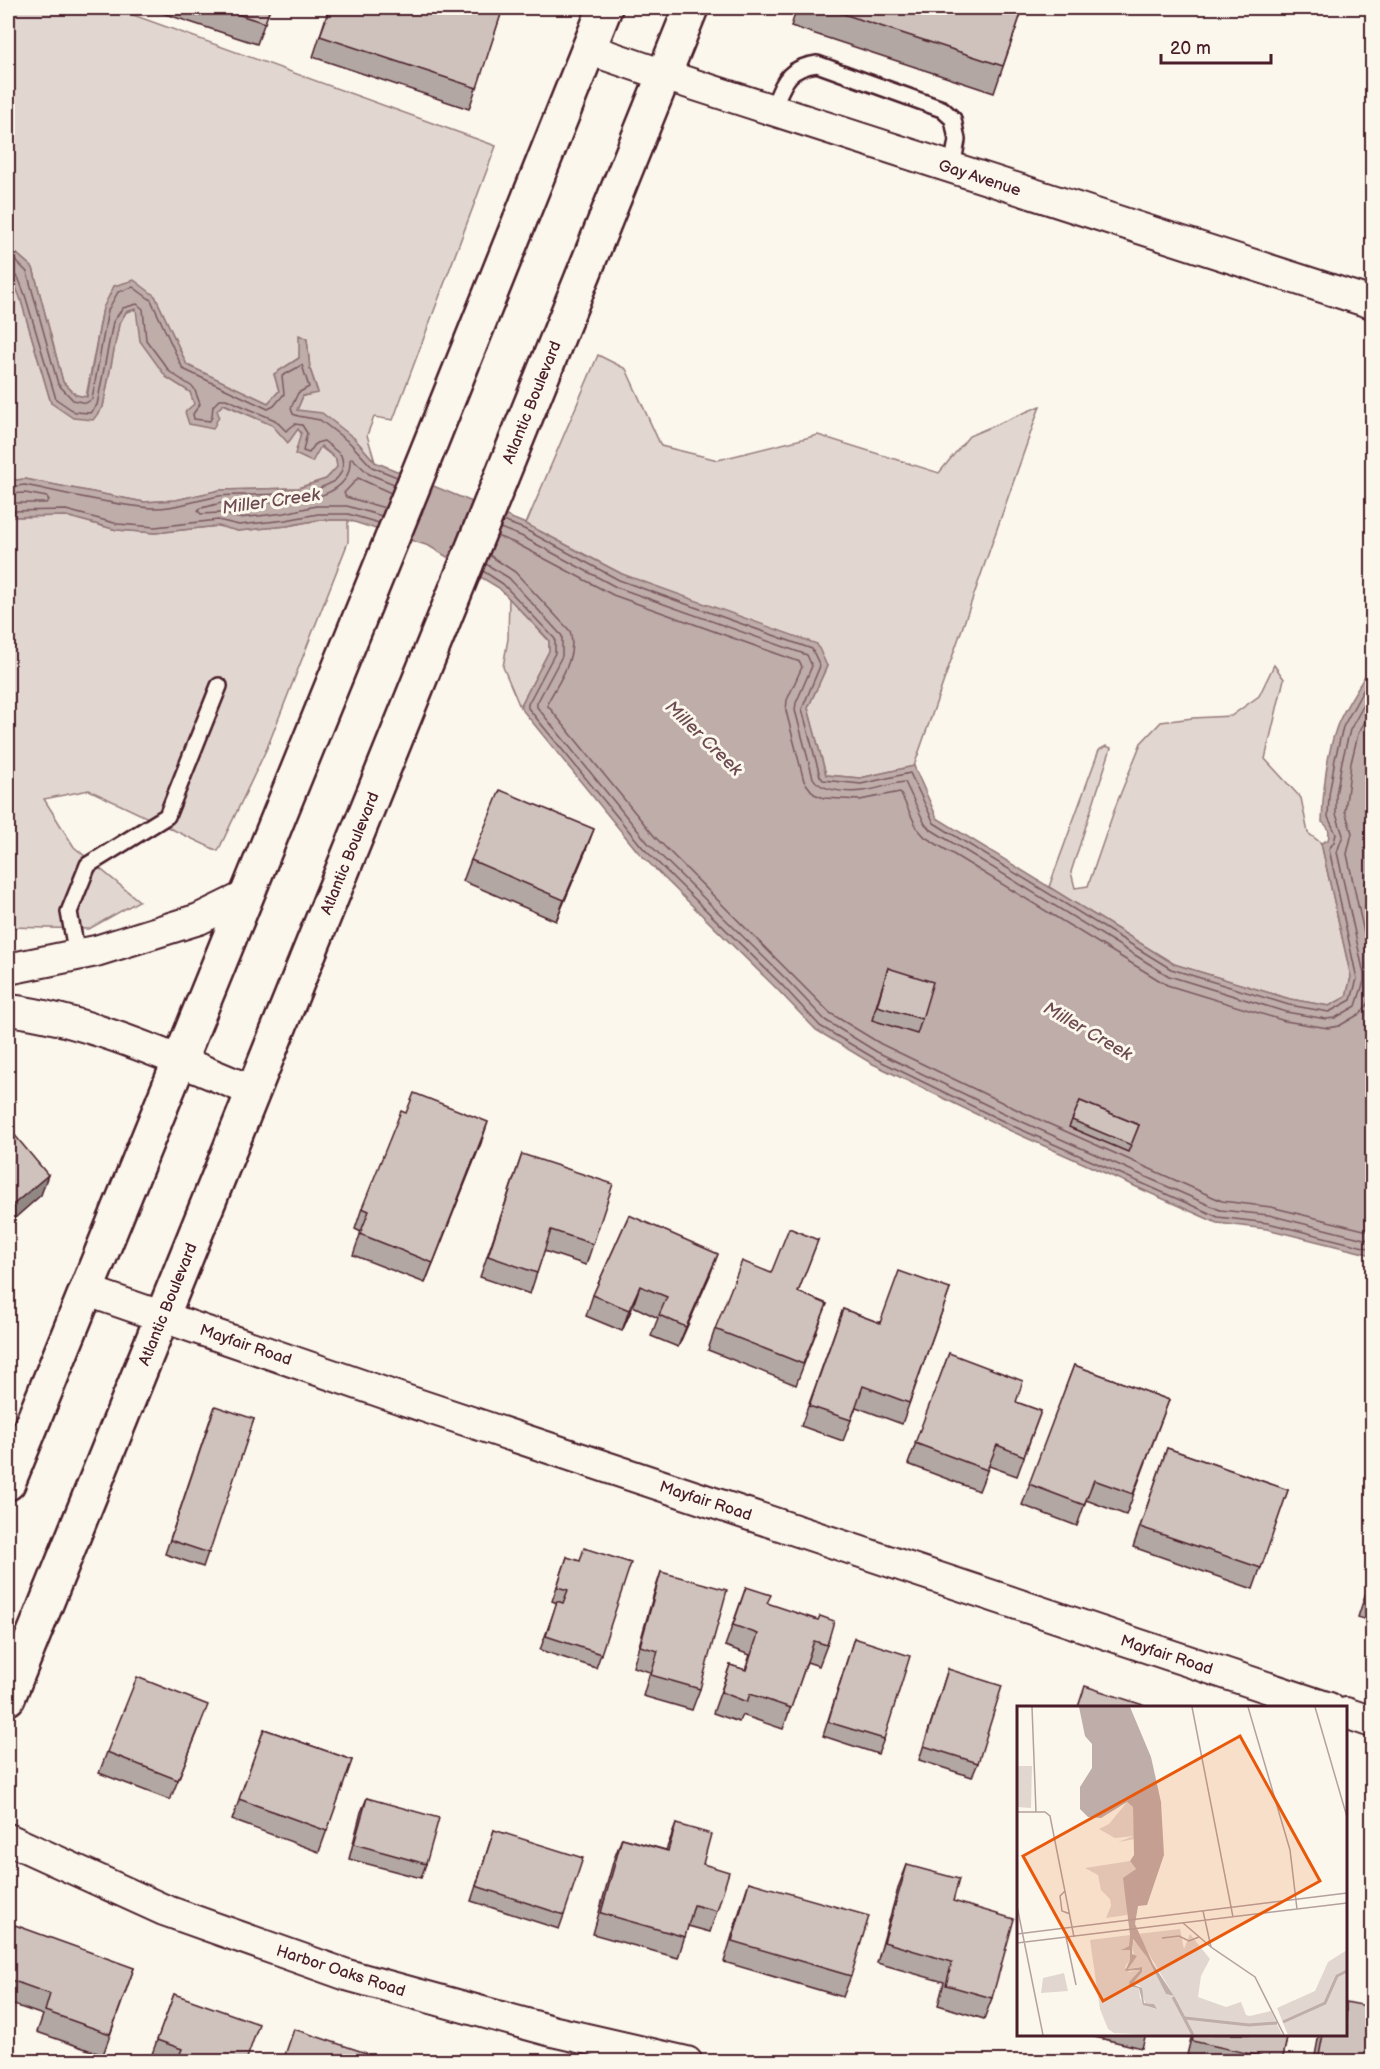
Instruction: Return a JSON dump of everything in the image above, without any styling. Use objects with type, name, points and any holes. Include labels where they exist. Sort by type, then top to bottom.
[{"type":"main road","points":[[8,1483],[605,8]]},
{"type":"main road","name":"Atlantic Boulevard","points":[[8,1698],[691,8]]},
{"type":"street","name":"Gay Avenue","points":[[588,49],[1372,303]]},
{"type":"street","points":[[8,969],[96,951],[200,919],[246,896]]},
{"type":"street","points":[[8,1010],[35,1013],[92,1029],[180,1061],[252,1091]]},
{"type":"street","name":"Mayfair Road","points":[[85,1290],[396,1397],[1326,1706]]},
{"type":"street","points":[[1347,1713],[1372,1722]]},
{"type":"street","name":"Harbor Oaks Road","points":[[8,1839],[164,1910],[347,1975],[552,2031],[687,2061]]},
{"type":"lane","points":[[772,110],[786,80],[800,66],[818,64],[942,109],[953,119],[957,140],[952,168]]},
{"type":"lane","points":[[78,955],[69,912],[88,865],[166,816],[219,686]]},
{"type":"shaded area","points":[[8,8],[114,8],[496,146],[393,420],[374,417],[367,435],[375,462],[354,438],[297,410],[303,396],[318,392],[310,369],[307,339],[299,358],[274,374],[279,391],[268,403],[187,365],[155,296],[103,308],[86,397],[76,395],[63,382],[33,268],[17,254],[8,254]]},
{"type":"shaded area","points":[[8,280],[13,280],[20,297],[51,403],[103,407],[119,324],[126,312],[137,309],[166,377],[190,392],[195,405],[217,410],[223,404],[272,425],[288,442],[297,429],[336,459],[337,468],[326,479],[298,488],[220,490],[176,500],[144,502],[25,479],[8,481]]},
{"type":"shaded area","points":[[598,355],[626,369],[661,446],[718,460],[818,435],[939,473],[969,436],[1040,406],[914,766],[860,778],[826,775],[808,708],[827,666],[622,574],[526,524]]},
{"type":"shaded area","points":[[66,516],[117,530],[155,533],[219,526],[238,531],[318,520],[348,520],[348,542],[267,748],[218,851],[89,790],[44,799],[74,847],[139,901],[89,929],[8,927],[8,517]]},
{"type":"shaded area","points":[[509,598],[549,641],[549,651],[520,707],[503,667],[508,639]]},
{"type":"shaded area","points":[[1274,665],[1284,679],[1265,759],[1301,798],[1308,833],[1321,843],[1351,977],[1346,997],[1329,1006],[1290,999],[1174,964],[1049,887],[1099,750],[1106,746],[1111,748],[1071,872],[1075,888],[1088,886],[1116,805],[1141,743],[1161,722],[1231,716],[1259,696]]},
{"type":"water","name":"Miller Creek","points":[[8,254],[17,254],[33,268],[63,382],[76,395],[87,397],[103,308],[114,286],[134,280],[155,296],[187,365],[268,403],[279,391],[274,374],[299,358],[299,335],[307,339],[310,369],[318,393],[303,396],[297,410],[322,413],[354,438],[375,462],[526,524],[622,574],[817,644],[827,666],[808,708],[826,775],[860,778],[914,766],[937,818],[1174,964],[1290,999],[1329,1006],[1346,997],[1351,977],[1321,843],[1328,840],[1329,835],[1328,828],[1322,822],[1323,798],[1328,761],[1337,726],[1372,666],[1372,1255],[1267,1229],[1217,1223],[1011,1131],[871,1063],[816,1030],[638,852],[520,707],[549,651],[549,640],[499,588],[429,546],[348,520],[318,520],[238,531],[218,526],[155,533],[117,530],[66,516],[8,517],[8,481],[25,479],[144,502],[176,500],[220,490],[298,488],[326,479],[337,467],[336,459],[321,446],[312,462],[295,454],[301,433],[298,429],[288,443],[272,425],[224,404],[217,410],[219,416],[213,429],[189,424],[185,412],[194,404],[190,392],[166,377],[140,341],[136,309],[126,312],[119,324],[103,407],[93,420],[73,418],[51,403],[20,297],[13,281],[8,280]]},
{"type":"building","points":[[218,8],[270,8],[265,23]]},
{"type":"building","points":[[330,8],[503,8],[477,88],[320,36]]},
{"type":"building","points":[[825,8],[1023,8],[1003,66]]},
{"type":"building","points":[[500,790],[594,829],[564,900],[471,860]]},
{"type":"building","points":[[888,968],[933,982],[922,1019],[877,1006]]},
{"type":"building","points":[[414,1093],[488,1122],[433,1263],[360,1234],[369,1211],[362,1208],[401,1111],[406,1113]]},
{"type":"building","points":[[1080,1101],[1139,1125],[1131,1145],[1072,1120]]},
{"type":"building","points":[[8,1127],[48,1175],[8,1209]]},
{"type":"building","points":[[522,1154],[613,1184],[593,1244],[551,1230],[537,1273],[488,1256]]},
{"type":"building","points":[[629,1215],[718,1254],[686,1327],[659,1315],[667,1297],[640,1286],[629,1310],[593,1295]]},
{"type":"building","points":[[789,1228],[818,1240],[798,1292],[827,1304],[803,1364],[715,1329],[742,1261],[771,1273]]},
{"type":"building","points":[[899,1271],[950,1289],[909,1403],[863,1386],[851,1420],[809,1406],[843,1309],[880,1323]]},
{"type":"building","points":[[949,1353],[1023,1381],[1016,1402],[1041,1411],[1024,1456],[997,1445],[987,1470],[915,1443]]},
{"type":"building","points":[[1074,1365],[1169,1400],[1133,1494],[1094,1480],[1084,1505],[1029,1484]]},
{"type":"building","points":[[215,1406],[254,1419],[209,1553],[170,1540]]},
{"type":"building","points":[[1167,1448],[1288,1490],[1261,1568],[1140,1527]]},
{"type":"building","points":[[584,1548],[631,1563],[601,1654],[546,1636],[557,1601],[563,1603],[568,1590],[557,1587],[567,1557],[580,1561]]},
{"type":"building","points":[[661,1572],[727,1590],[700,1689],[651,1675],[658,1651],[640,1646]]},
{"type":"building","points":[[1372,1576],[1372,1599],[1366,1596]]},
{"type":"building","points":[[746,1587],[771,1595],[767,1603],[818,1620],[820,1616],[834,1621],[827,1645],[814,1641],[791,1708],[750,1694],[747,1702],[721,1692],[730,1665],[746,1670],[758,1634],[733,1625]]},
{"type":"building","points":[[854,1638],[910,1656],[884,1739],[828,1722]]},
{"type":"building","points":[[948,1669],[1002,1686],[978,1763],[924,1746]]},
{"type":"building","points":[[137,1677],[208,1705],[178,1780],[107,1752]]},
{"type":"building","points":[[1085,1686],[1146,1706],[1078,1706]]},
{"type":"building","points":[[264,1729],[352,1760],[327,1831],[239,1799]]},
{"type":"building","points":[[367,1798],[439,1818],[426,1864],[354,1844]]},
{"type":"building","points":[[676,1824],[711,1834],[703,1864],[729,1872],[717,1911],[694,1905],[685,1937],[601,1913],[622,1838],[668,1851]]},
{"type":"building","points":[[494,1830],[583,1858],[564,1915],[476,1886]]},
{"type":"building","points":[[907,1865],[959,1879],[953,1901],[1014,1919],[992,1998],[946,1985],[952,1962],[884,1942]]},
{"type":"building","points":[[749,1882],[869,1916],[851,1976],[732,1941]]},
{"type":"building","points":[[15,1925],[134,1968],[110,2034],[45,2011],[50,1994],[8,1979],[8,1945]]},
{"type":"building","points":[[174,1994],[259,2024],[246,2061],[177,2061],[182,2049],[157,2040]]},
{"type":"building","points":[[1347,2002],[1372,2007],[1372,2061],[1318,2061],[1323,2036],[1347,2036]]},
{"type":"building","points":[[294,2029],[366,2053],[363,2061],[283,2061]]},
{"type":"building","points":[[1193,2036],[1288,2036],[1282,2061],[1192,2041]]}]
